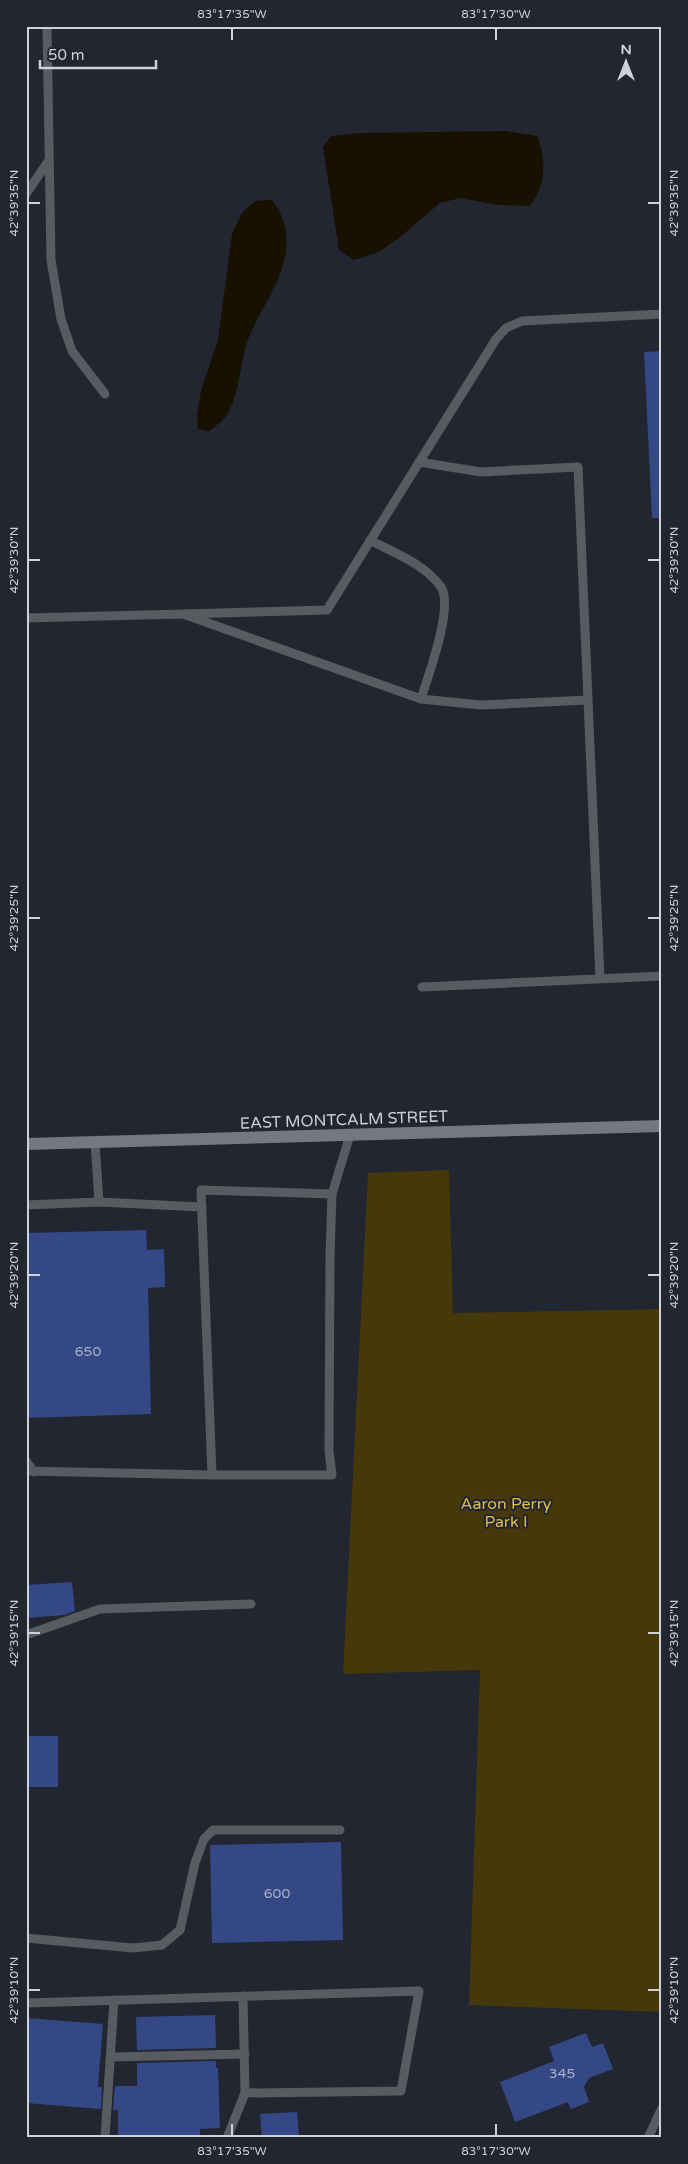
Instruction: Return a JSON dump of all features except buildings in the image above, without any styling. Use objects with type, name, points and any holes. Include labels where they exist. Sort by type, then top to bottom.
[{"type":"main road","name":"EAST MONTCALM STREET","points":[[26,1144],[662,1126]]},
{"type":"lane","points":[[47,26],[51,260],[61,319],[72,350],[105,394]]},
{"type":"lane","points":[[26,194],[50,160]]},
{"type":"lane","points":[[26,618],[327,610],[496,339],[506,328],[522,321],[662,314]]},
{"type":"lane","points":[[419,462],[481,472],[578,467],[600,979]]},
{"type":"lane","points":[[370,540],[422,568],[442,588],[445,615],[421,699]]},
{"type":"lane","points":[[183,614],[421,699],[481,705],[588,700]]},
{"type":"lane","points":[[422,987],[662,976]]},
{"type":"lane","points":[[26,1461],[30,1471],[212,1475],[332,1475],[329,1451],[332,1194],[350,1135]]},
{"type":"lane","points":[[95,1142],[98,1202]]},
{"type":"lane","points":[[212,1475],[201,1190],[332,1194]]},
{"type":"lane","points":[[26,1205],[98,1202],[202,1207]]},
{"type":"lane","points":[[26,1635],[100,1609],[251,1604]]},
{"type":"lane","points":[[26,1938],[132,1948],[162,1945],[180,1930],[195,1864],[204,1838],[212,1830],[340,1830]]},
{"type":"lane","points":[[26,2002],[419,1991],[401,2091],[245,2093]]},
{"type":"lane","points":[[227,2138],[245,2093],[244,1996]]},
{"type":"lane","points":[[105,2138],[114,2000]]},
{"type":"lane","points":[[111,2056],[245,2054]]},
{"type":"lane","points":[[648,2138],[662,2108]]},
{"type":"green space","name":"Aaron Perry Park I","points":[[449,1170],[453,1313],[662,1309],[662,2012],[469,2005],[480,1670],[343,1674],[368,1173]]},
{"type":"shaded area","points":[[505,131],[537,136],[540,145],[543,163],[542,181],[530,206],[499,205],[460,198],[440,203],[379,252],[354,260],[339,250],[323,147],[331,136],[361,133]]},
{"type":"shaded area","points":[[272,200],[280,212],[286,230],[284,263],[274,288],[249,336],[231,408],[225,417],[210,431],[198,429],[197,415],[201,391],[218,340],[232,234],[242,213],[255,201]]}]
